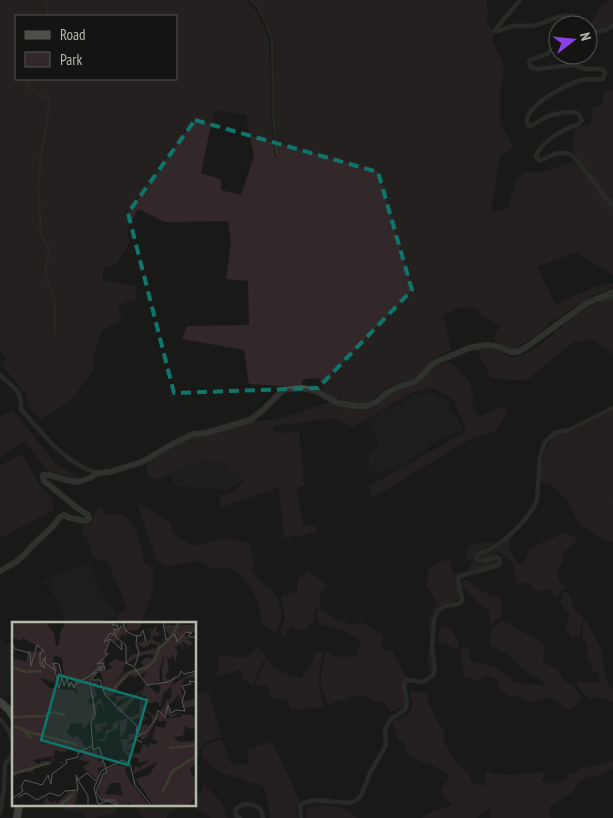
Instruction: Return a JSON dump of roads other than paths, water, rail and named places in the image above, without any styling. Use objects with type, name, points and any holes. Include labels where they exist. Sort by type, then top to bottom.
[{"type":"highway","points":[[0,702],[12,715]]},
{"type":"main road","points":[[0,571],[16,562],[25,554],[60,517],[64,515],[86,522],[89,519],[88,515],[48,484],[44,480],[43,475],[78,482],[98,473],[110,472],[142,462],[193,434],[206,433],[250,420],[283,390],[302,388],[316,391],[338,402],[366,406],[376,402],[388,392],[414,382],[436,362],[470,348],[486,345],[517,352],[588,303],[613,292]]},
{"type":"street","points":[[520,0],[494,31],[500,32],[511,26],[536,25],[548,20]]},
{"type":"street","points":[[598,31],[606,30],[613,25]]},
{"type":"street","points":[[548,54],[530,60],[530,67],[537,69],[573,65],[587,69],[602,69],[604,76],[603,79],[584,79],[576,82],[548,96],[531,110],[526,120],[529,126],[533,126],[547,117],[570,112],[578,114],[582,120],[578,125],[569,126],[551,138],[536,156],[540,160],[561,153],[572,156],[613,206]]},
{"type":"street","points":[[588,303],[613,297]]},
{"type":"street","points":[[0,375],[18,391],[22,400],[21,410],[54,446],[85,468],[98,473]]},
{"type":"street","points":[[302,818],[300,806],[303,803],[315,800],[350,803],[361,796],[370,773],[386,745],[385,733],[387,724],[392,718],[405,710],[407,704],[404,684],[407,680],[423,682],[433,675],[435,669],[432,650],[434,619],[439,610],[445,606],[461,602],[462,598],[458,580],[460,576],[499,565],[500,559],[496,557],[480,561],[477,560],[476,556],[498,544],[516,529],[527,518],[534,506],[537,500],[540,457],[545,442],[555,433],[569,430],[613,408]]},
{"type":"street","points":[[0,719],[9,730],[12,740]]},
{"type":"street","points":[[0,813],[4,789],[5,764],[12,754]]},
{"type":"street","points":[[240,818],[236,816],[236,809],[240,806],[255,805],[260,809],[264,818]]},
{"type":"waterway","points":[[46,0],[47,15]]},
{"type":"waterway","points":[[251,0],[260,10],[272,38],[273,115],[277,154]]},
{"type":"waterway","points":[[29,80],[27,84],[49,101],[38,186],[41,233],[49,250],[45,272],[55,305],[55,334]]}]
